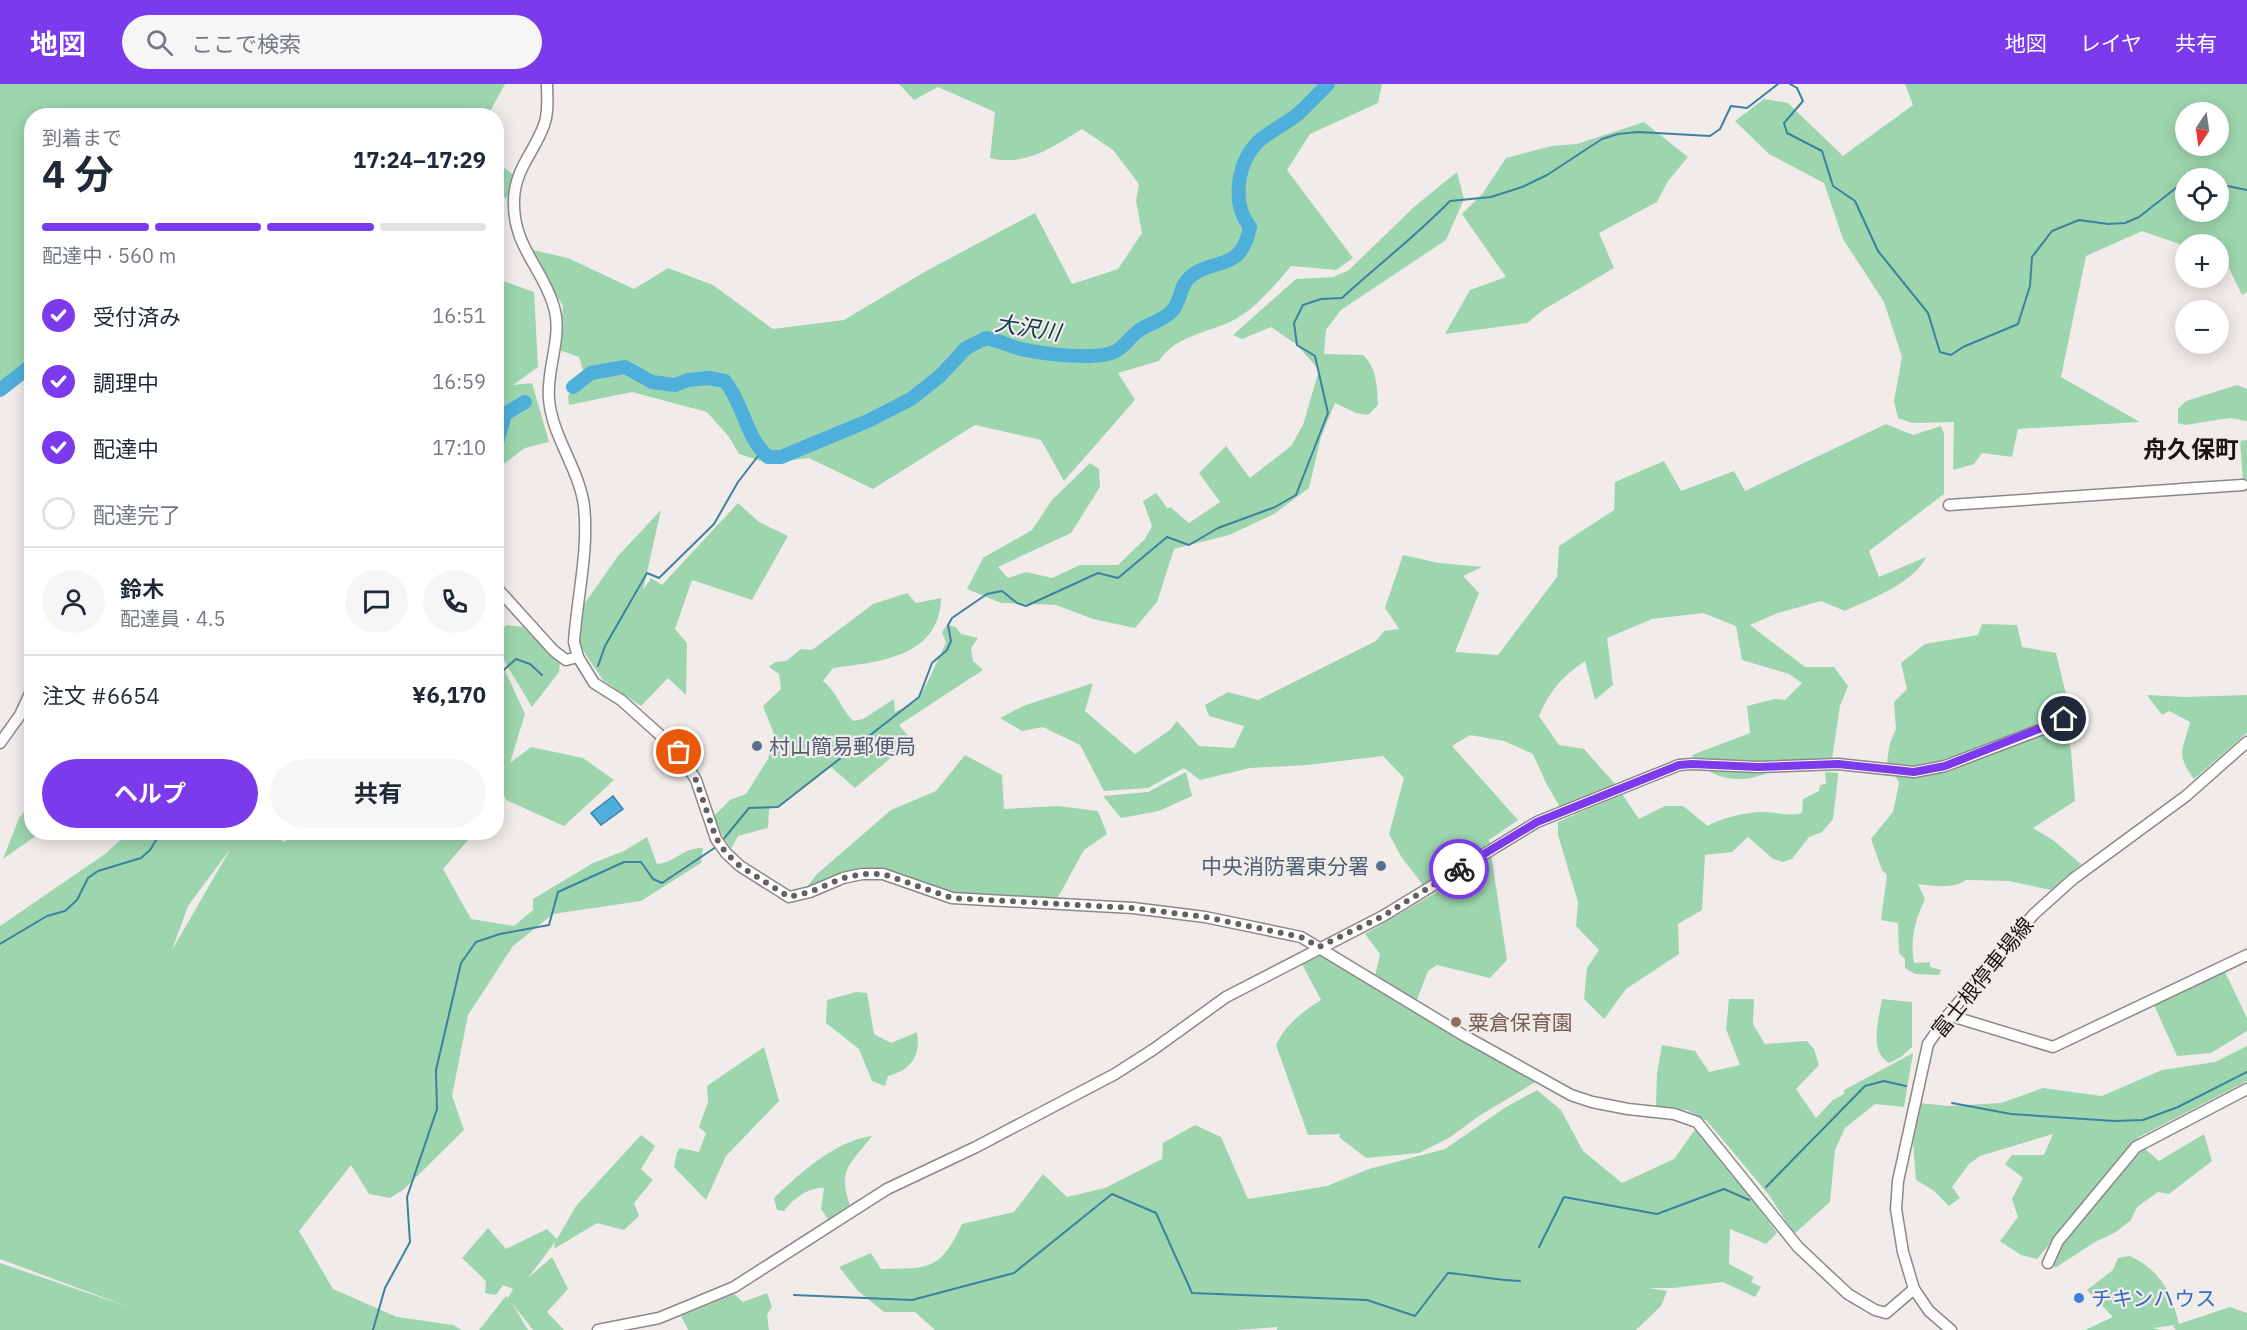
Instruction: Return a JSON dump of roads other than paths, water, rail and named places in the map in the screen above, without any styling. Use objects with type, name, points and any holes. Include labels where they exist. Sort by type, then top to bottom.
[{"type":"street","points":[[547,84],[547,115],[544,126],[523,162],[514,200],[519,237],[553,303],[556,347],[548,396],[552,418],[576,477],[584,506],[585,539],[573,642],[578,657],[594,683],[621,700],[679,752],[696,780],[716,838],[726,853],[740,866],[789,897],[810,892],[843,878],[862,874],[883,874],[952,898],[1133,908],[1205,917],[1301,937],[1463,1035],[1571,1095],[1628,1109],[1674,1114],[1697,1122],[1798,1247],[1848,1294],[1875,1310],[1886,1312],[1914,1289]]},
{"type":"street","points":[[1949,505],[2245,485]]},
{"type":"street","points":[[504,596],[554,651],[566,660],[578,657]]},
{"type":"street","points":[[0,743],[24,707]]},
{"type":"street","points":[[598,1330],[660,1318],[734,1287],[887,1189],[976,1147],[1106,1079],[1155,1049],[1226,997],[1383,916],[1537,822],[1671,768],[1692,764],[1758,767],[1838,764],[1914,772],[1945,766],[2061,722],[2077,713]]},
{"type":"street","name":"富士根停車場線","points":[[1951,1330],[1929,1311],[1914,1289],[1903,1252],[1896,1209],[1898,1181],[1928,1044],[1948,1015],[2034,914],[2053,896],[2186,796],[2247,742]]},
{"type":"street","points":[[1948,1015],[2053,1047],[2247,955]]},
{"type":"street","points":[[2048,1263],[2058,1241],[2136,1147],[2247,1089]]},
{"type":"water","points":[[613,796],[623,809],[601,825],[591,813]]},
{"type":"waterway","name":"大沢川","points":[[573,387],[591,373],[625,367],[652,382],[675,385],[688,380],[709,378],[725,381],[760,449],[768,457],[781,457],[868,421],[911,399],[940,376],[966,348],[986,338],[1021,349],[1056,354],[1097,356],[1116,351],[1137,332],[1172,311],[1178,302],[1184,284],[1191,276],[1200,270],[1234,258],[1240,251],[1246,242],[1250,227],[1240,206],[1239,195],[1241,171],[1246,160],[1259,141],[1298,114],[1328,84]]},
{"type":"waterway","points":[[722,841],[749,808],[778,807],[919,697],[932,663],[947,650],[951,641],[948,625],[952,618],[987,594],[1002,591],[1017,603],[1026,606],[1098,573],[1118,578],[1167,537],[1189,545],[1218,528],[1275,507],[1296,495],[1328,413],[1315,356],[1297,345],[1294,323],[1303,305],[1321,299],[1342,298],[1450,201],[1491,197],[1522,187],[1547,175],[1602,139],[1618,134],[1638,132],[1710,136],[1720,129],[1731,106],[1747,108],[1778,84]]},
{"type":"waterway","points":[[1790,84],[1797,88],[1803,101],[1784,123],[1787,133],[1822,151],[1833,186],[1855,201],[1878,251],[1928,313],[1940,352],[1951,355],[1963,347],[2018,324],[2030,286],[2032,257],[2052,231],[2079,220],[2108,224],[2125,223],[2139,217],[2175,189]]},
{"type":"waterway","points":[[2229,186],[2247,190]]},
{"type":"waterway","name":"大沢川","points":[[0,390],[24,371]]},
{"type":"waterway","name":"大沢川","points":[[504,418],[505,414],[525,402]]},
{"type":"waterway","points":[[598,666],[605,646],[647,573],[659,578],[714,524],[738,482],[762,451]]},
{"type":"waterway","points":[[504,670],[516,659],[530,664],[542,675]]},
{"type":"waterway","points":[[0,944],[47,916],[65,911],[77,900],[88,878],[98,871],[141,858],[156,840]]},
{"type":"waterway","points":[[373,1330],[385,1288],[410,1242],[407,1197],[437,1109],[436,1070],[461,963],[476,942],[500,934],[549,925],[558,892],[624,862],[641,862],[653,879],[662,883],[716,847]]},
{"type":"waterway","points":[[1952,1103],[2011,1114],[2114,1121],[2143,1120],[2178,1107],[2247,1072]]},
{"type":"waterway","points":[[1766,1187],[1865,1086],[1884,1081],[1906,1086]]},
{"type":"waterway","points":[[1539,1247],[1564,1197],[1657,1214],[1724,1189],[1749,1200]]},
{"type":"waterway","points":[[794,1295],[912,1300],[1014,1273],[1112,1194],[1156,1213],[1192,1293],[1367,1300],[1415,1316],[1448,1273],[1520,1281]]},
{"type":"place","name":"村山簡易郵便局","points":[[757,746]]},
{"type":"place","name":"中央消防署東分署","points":[[1381,866]]},
{"type":"place","name":"粟倉保育園","points":[[1456,1022]]},
{"type":"place","name":"チキンハウス","points":[[2079,1298]]},
{"type":"district","name":"舟久保町","points":[[2191,449]]}]
